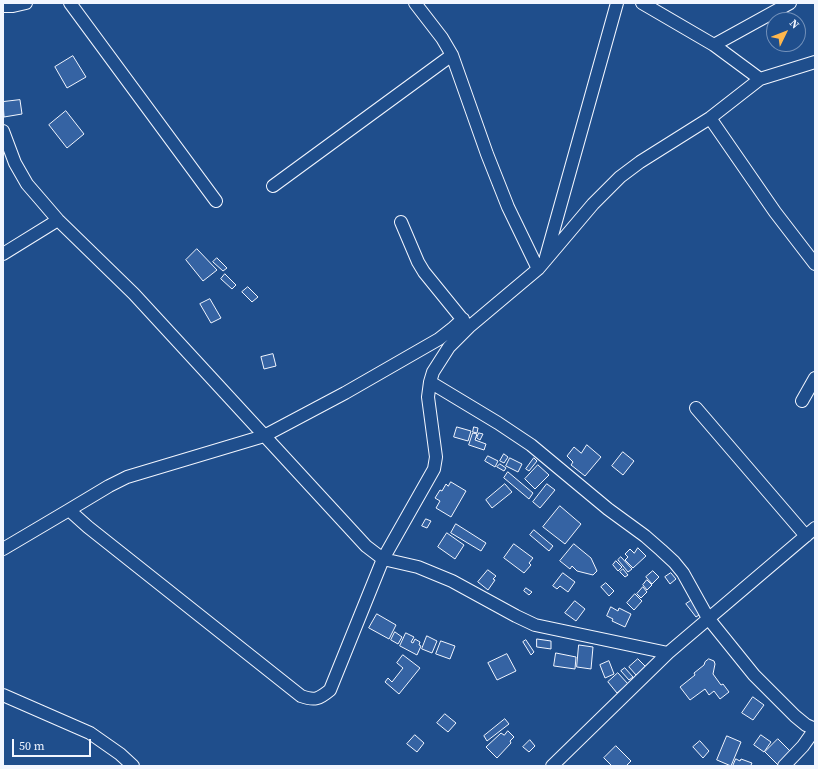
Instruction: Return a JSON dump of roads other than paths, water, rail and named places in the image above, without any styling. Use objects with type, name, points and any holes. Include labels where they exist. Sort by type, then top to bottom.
[{"type":"street","points":[[3,6],[13,6],[26,3]]},
{"type":"street","points":[[70,3],[216,201]]},
{"type":"street","points":[[415,3],[442,38],[452,55],[487,154],[508,207],[542,265]]},
{"type":"street","points":[[542,265],[617,3]]},
{"type":"street","points":[[642,3],[714,45],[760,79]]},
{"type":"street","points":[[714,45],[790,3]]},
{"type":"street","points":[[273,186],[452,55]]},
{"type":"street","points":[[3,549],[127,477],[264,436],[345,393],[466,323],[542,265],[593,204],[620,177],[640,162],[710,118],[760,79],[815,62]]},
{"type":"street","points":[[710,118],[775,212],[815,264]]},
{"type":"street","points":[[3,131],[15,162],[27,184],[58,220],[134,294],[366,546],[383,559],[418,567],[452,581],[516,616],[535,624],[668,653]]},
{"type":"street","points":[[3,254],[58,220]]},
{"type":"street","points":[[401,222],[418,262],[424,272],[466,323]]},
{"type":"street","points":[[69,510],[94,532],[301,696],[312,700],[322,696],[330,690],[383,559],[434,469],[436,457],[428,397],[430,382],[433,372],[466,323]]},
{"type":"street","points":[[802,401],[815,378]]},
{"type":"street","points":[[430,382],[498,423],[531,445],[608,509],[645,536],[674,562],[683,573],[708,618],[754,675],[773,696],[806,725],[815,729],[803,746],[784,766]]},
{"type":"street","points":[[552,766],[668,653],[811,532],[696,408]]},
{"type":"street","points":[[3,695],[90,733],[120,754],[133,766]]}]
